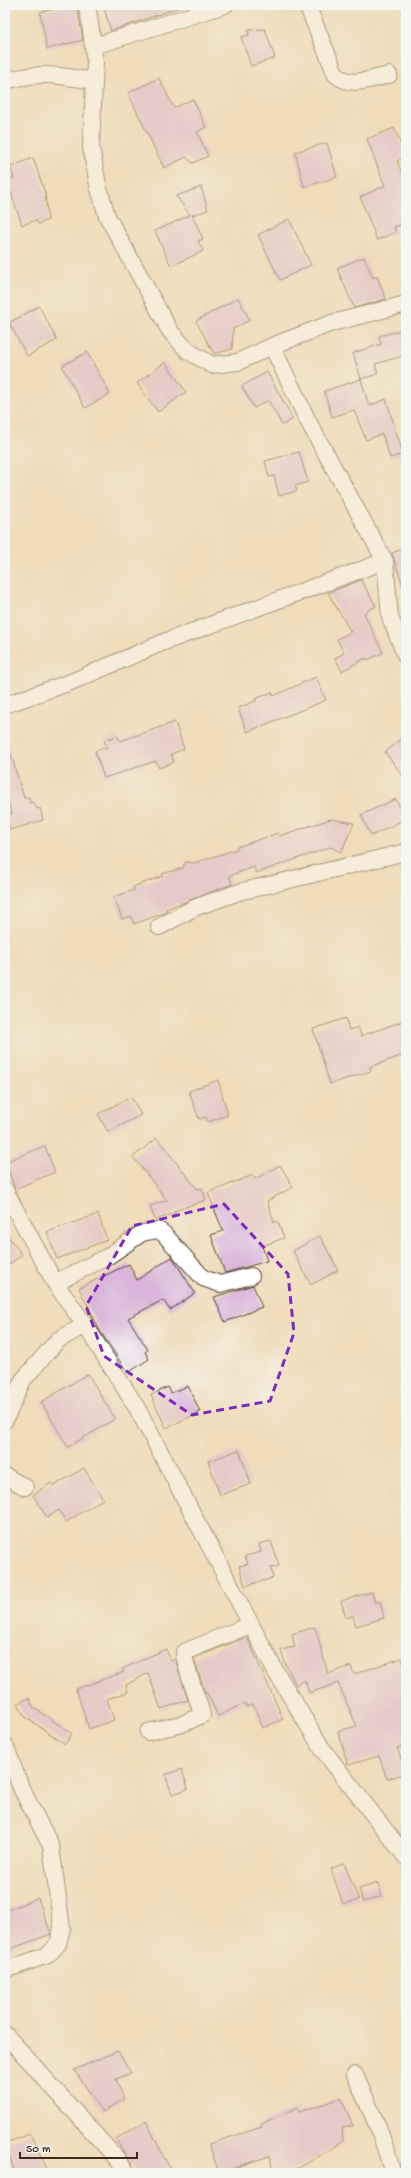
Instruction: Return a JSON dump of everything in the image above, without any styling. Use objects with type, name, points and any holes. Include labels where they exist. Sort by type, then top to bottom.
[{"type":"street","points":[[86,5],[94,46],[95,62],[91,147],[98,185],[108,216],[170,331],[188,351],[212,365],[238,362],[272,346],[332,323],[405,306]]},
{"type":"street","points":[[94,46],[225,5]]},
{"type":"street","points":[[307,5],[336,76],[345,82],[354,83],[388,75]]},
{"type":"street","points":[[5,81],[28,74],[52,74],[93,81]]},
{"type":"street","points":[[272,346],[308,421],[384,561],[390,617],[406,657]]},
{"type":"street","points":[[5,705],[71,682],[164,642],[384,561]]},
{"type":"street","points":[[159,927],[194,908],[238,892],[406,852]]},
{"type":"street","points":[[5,1190],[55,1283],[85,1325],[137,1408],[250,1625],[324,1750],[406,1858]]},
{"type":"street","points":[[55,1283],[107,1258],[142,1233],[150,1230],[158,1230],[164,1234],[203,1278],[220,1284],[251,1276]]},
{"type":"street","points":[[5,1420],[23,1380],[58,1340],[85,1325]]},
{"type":"street","points":[[5,1476],[25,1487]]},
{"type":"street","points":[[148,1732],[182,1724],[202,1715],[198,1695],[186,1668],[184,1652],[250,1625]]},
{"type":"street","points":[[5,1745],[22,1790],[51,1846],[62,1928],[58,1944],[48,1955],[5,1970]]},
{"type":"street","points":[[5,2034],[118,2160],[127,2173]]},
{"type":"street","points":[[356,2076],[379,2129],[393,2173]]},
{"type":"highlighted area","points":[[224,1204],[288,1274],[294,1333],[270,1401],[192,1415],[104,1356],[86,1306],[132,1226]]},
{"type":"building","points":[[77,5],[83,40],[47,49],[40,12]]},
{"type":"building","points":[[103,5],[186,5],[111,31]]},
{"type":"building","points":[[265,29],[275,58],[251,66],[241,37],[249,35],[248,30]]},
{"type":"building","points":[[159,78],[174,108],[193,99],[206,127],[197,132],[208,156],[193,163],[186,157],[164,168],[128,93]]},
{"type":"building","points":[[394,128],[406,157],[397,161],[406,183],[406,223],[394,227],[396,232],[377,240],[360,197],[385,186],[367,139]]},
{"type":"building","points":[[327,143],[337,177],[304,187],[295,152]]},
{"type":"building","points":[[33,158],[45,193],[48,220],[38,224],[36,220],[22,225],[7,181],[14,178],[10,167]]},
{"type":"building","points":[[201,187],[208,210],[192,215],[203,239],[198,241],[203,251],[171,266],[155,231],[190,215],[176,196]]},
{"type":"building","points":[[289,219],[311,265],[280,280],[258,235]]},
{"type":"building","points":[[364,257],[373,278],[377,276],[386,299],[354,308],[337,268]]},
{"type":"building","points":[[238,298],[250,320],[233,329],[232,349],[214,354],[196,321]]},
{"type":"building","points":[[39,306],[57,340],[27,356],[9,323]]},
{"type":"building","points":[[406,329],[406,355],[375,364],[378,374],[361,379],[353,353],[381,344],[379,336]]},
{"type":"building","points":[[87,352],[110,394],[85,408],[62,366]]},
{"type":"building","points":[[165,362],[186,392],[158,412],[137,383]]},
{"type":"building","points":[[267,372],[293,419],[282,425],[268,400],[254,408],[242,386]]},
{"type":"building","points":[[361,379],[369,406],[386,399],[403,454],[390,458],[382,434],[366,440],[354,410],[332,417],[324,391]]},
{"type":"building","points":[[299,452],[308,482],[295,486],[297,491],[279,496],[274,476],[269,477],[265,461]]},
{"type":"building","points":[[406,548],[406,592],[405,592],[392,553]]},
{"type":"building","points":[[361,580],[376,606],[364,613],[383,653],[367,660],[366,658],[342,671],[335,658],[344,653],[337,639],[351,632],[328,593]]},
{"type":"building","points":[[316,677],[326,700],[247,732],[238,708],[256,701],[255,699],[272,692],[273,696]]},
{"type":"building","points":[[175,722],[184,749],[171,754],[174,762],[159,768],[156,761],[104,778],[95,751],[107,747],[104,740],[117,736],[120,741]]},
{"type":"building","points":[[406,736],[406,780],[385,752]]},
{"type":"building","points":[[5,745],[8,745],[24,798],[29,797],[30,803],[34,802],[37,809],[40,808],[43,820],[10,830],[6,815],[12,814],[5,791]]},
{"type":"building","points":[[396,799],[405,819],[371,836],[361,815]]},
{"type":"building","points":[[331,819],[354,823],[341,852],[331,847],[256,873],[254,867],[229,876],[232,884],[166,909],[167,912],[134,924],[131,916],[122,919],[114,897],[134,890],[133,887],[163,876],[162,874],[183,868],[186,862],[194,863],[237,849],[237,847],[278,833],[279,836]]},
{"type":"building","points":[[346,1018],[349,1030],[358,1027],[361,1036],[406,1020],[406,1054],[370,1067],[371,1071],[330,1084],[313,1029]]},
{"type":"building","points":[[218,1080],[228,1115],[208,1122],[206,1117],[199,1119],[189,1091]]},
{"type":"building","points":[[131,1097],[141,1115],[108,1132],[98,1114]]},
{"type":"building","points":[[157,1138],[197,1189],[202,1188],[206,1200],[174,1211],[175,1213],[155,1220],[150,1206],[167,1200],[133,1157]]},
{"type":"building","points":[[45,1146],[55,1172],[15,1189],[5,1162]]},
{"type":"building","points":[[280,1165],[293,1187],[267,1201],[274,1222],[278,1222],[284,1238],[262,1246],[267,1261],[225,1273],[211,1235],[223,1231],[208,1193],[253,1175],[255,1179]]},
{"type":"building","points":[[98,1214],[107,1240],[57,1259],[47,1232]]},
{"type":"building","points":[[5,1232],[22,1255],[5,1267]]},
{"type":"building","points":[[320,1236],[338,1270],[311,1285],[293,1251]]},
{"type":"building","points":[[172,1257],[195,1293],[170,1310],[163,1300],[128,1318],[148,1350],[145,1352],[149,1359],[128,1373],[100,1331],[79,1288],[129,1264],[137,1280]]},
{"type":"building","points":[[253,1285],[262,1307],[225,1322],[214,1297]]},
{"type":"building","points":[[88,1374],[115,1419],[68,1447],[41,1402]]},
{"type":"building","points":[[188,1386],[200,1412],[166,1428],[151,1395],[168,1387],[171,1393]]},
{"type":"building","points":[[239,1450],[251,1484],[220,1495],[208,1461]]},
{"type":"building","points":[[84,1468],[103,1499],[66,1522],[59,1510],[47,1518],[33,1495],[51,1483],[54,1486]]},
{"type":"building","points":[[271,1541],[279,1566],[271,1568],[273,1578],[245,1586],[239,1566],[248,1564],[245,1556],[261,1552],[259,1544]]},
{"type":"building","points":[[372,1592],[375,1603],[380,1601],[384,1618],[356,1626],[353,1616],[346,1618],[341,1601]]},
{"type":"building","points":[[315,1627],[328,1674],[351,1666],[354,1674],[402,1658],[406,1671],[406,1745],[397,1748],[406,1773],[387,1779],[379,1756],[348,1765],[338,1731],[357,1726],[338,1683],[309,1693],[305,1680],[296,1685],[285,1663],[281,1650],[295,1647],[292,1634]]},
{"type":"building","points":[[247,1637],[283,1719],[263,1728],[253,1704],[246,1707],[245,1703],[218,1716],[207,1693],[205,1693],[194,1658]]},
{"type":"building","points":[[166,1649],[171,1661],[175,1659],[188,1700],[161,1709],[148,1673],[126,1685],[128,1692],[107,1699],[114,1720],[89,1729],[76,1689],[124,1672],[122,1669]]},
{"type":"building","points":[[29,1698],[33,1707],[72,1734],[65,1744],[24,1716],[18,1703]]},
{"type":"building","points":[[182,1769],[188,1789],[172,1794],[165,1775]]},
{"type":"building","points":[[344,1863],[359,1900],[343,1904],[331,1869]]},
{"type":"building","points":[[378,1883],[382,1896],[363,1902],[359,1889]]},
{"type":"building","points":[[38,1898],[51,1934],[5,1951],[5,1911]]},
{"type":"building","points":[[118,2051],[131,2073],[116,2079],[124,2099],[103,2112],[74,2070]]},
{"type":"building","points":[[341,2098],[353,2126],[342,2128],[343,2142],[299,2168],[281,2173],[274,2173],[269,2156],[219,2173],[209,2144],[262,2127],[261,2124],[298,2107],[299,2112]]},
{"type":"building","points":[[146,2121],[172,2173],[137,2173],[116,2139]]},
{"type":"building","points":[[30,2134],[49,2173],[15,2173],[5,2143]]}]
